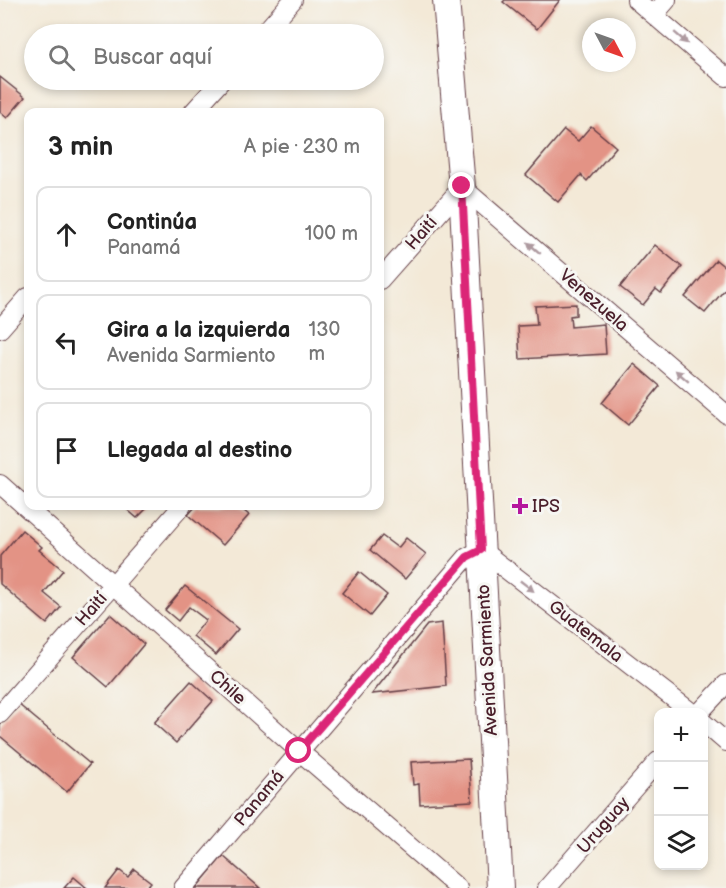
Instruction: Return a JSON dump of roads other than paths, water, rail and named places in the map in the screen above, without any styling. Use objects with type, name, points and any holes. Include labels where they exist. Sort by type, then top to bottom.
[{"type":"main road","name":"Avenida Sarmiento","points":[[446,0],[462,186],[500,888]]},
{"type":"street","points":[[271,24],[293,0]]},
{"type":"street","points":[[636,0],[726,77]]},
{"type":"street","points":[[654,15],[667,0]]},
{"type":"street","points":[[197,108],[213,90]]},
{"type":"street","name":"Haití","points":[[384,275],[462,186]]},
{"type":"street","name":"Venezuela","points":[[462,186],[726,414]]},
{"type":"street","points":[[0,329],[24,302]]},
{"type":"street","name":"Chile","points":[[0,484],[24,506]]},
{"type":"street","name":"Chile","points":[[29,510],[299,751],[458,888]]},
{"type":"street","name":"Haití","points":[[0,714],[178,510]]},
{"type":"street","name":"Guatemala","points":[[481,550],[686,708]]},
{"type":"street","name":"Panamá","points":[[183,888],[467,557],[481,550]]},
{"type":"street","points":[[704,708],[726,684]]},
{"type":"street","points":[[708,726],[726,742]]},
{"type":"street","name":"Uruguay","points":[[547,888],[657,762]]},
{"type":"place","name":"IPS","points":[[520,506]]}]
